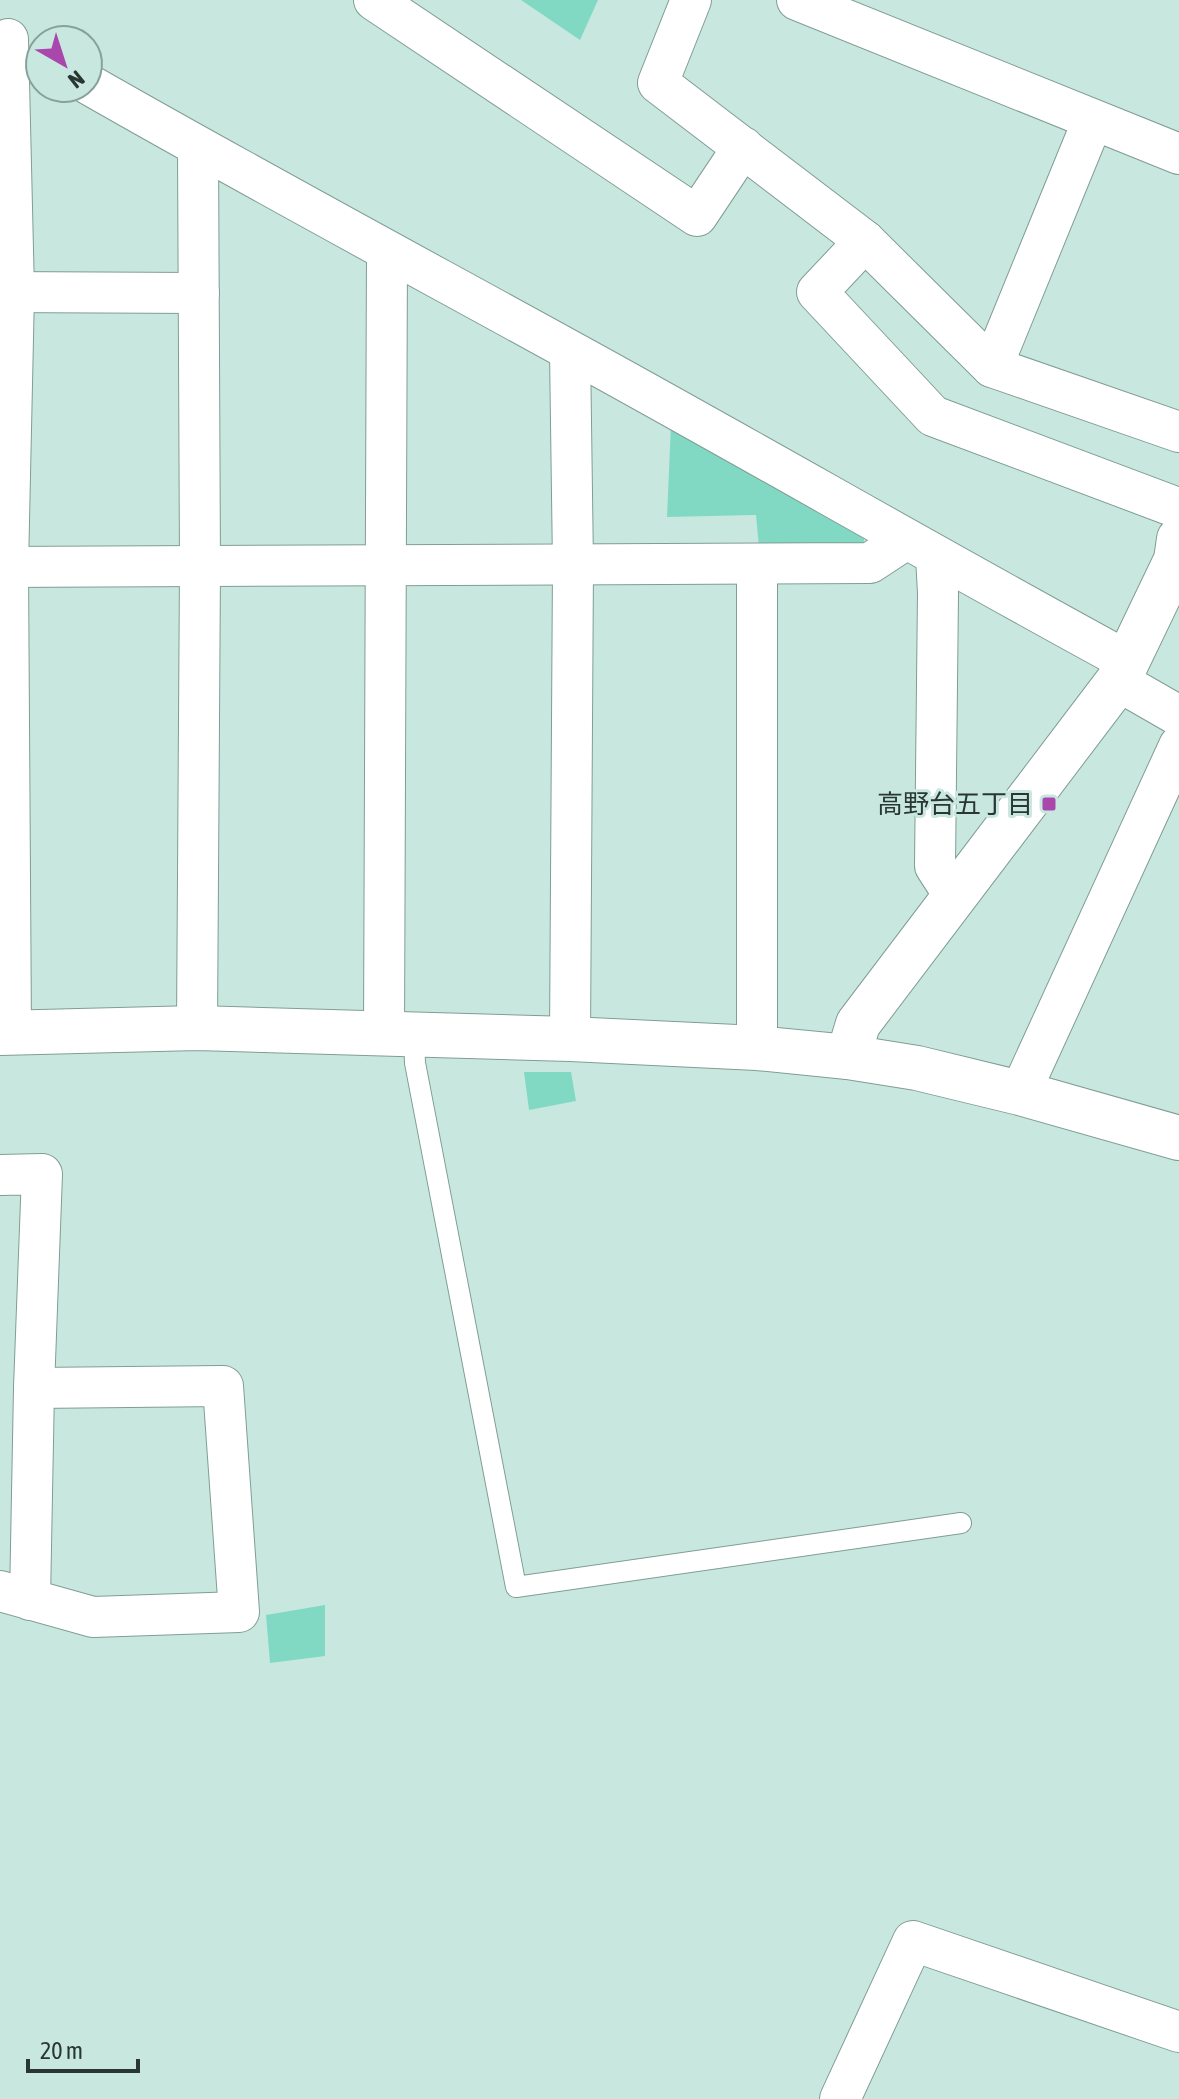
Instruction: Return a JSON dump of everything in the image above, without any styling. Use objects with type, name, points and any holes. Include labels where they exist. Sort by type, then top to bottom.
[{"type":"street","points":[[374,0],[697,216],[743,147]]},
{"type":"street","points":[[691,0],[658,83],[865,241],[992,367],[1179,432]]},
{"type":"street","points":[[797,0],[1179,154]]},
{"type":"street","points":[[16,43],[7,292],[4,567],[6,1032],[197,1028],[757,1048],[917,1068],[1176,1129]]},
{"type":"street","points":[[104,93],[920,548],[1123,671],[1179,716]]},
{"type":"street","points":[[992,367],[1093,120]]},
{"type":"street","points":[[197,1028],[200,567],[198,147]]},
{"type":"street","points":[[865,241],[817,292],[933,416],[1179,507],[1179,532]]},
{"type":"street","points":[[387,252],[386,566],[399,1034]]},
{"type":"street","points":[[7,292],[199,293]]},
{"type":"street","points":[[570,351],[573,565],[570,1039]]},
{"type":"street","points":[[848,1057],[858,1024],[1123,671],[1176,560],[1179,539]]},
{"type":"street","points":[[4,567],[870,563],[920,548]]},
{"type":"street","points":[[920,548],[938,593],[935,866],[955,897]]},
{"type":"street","points":[[757,564],[757,1048]]},
{"type":"street","points":[[1020,1093],[1179,746]]},
{"type":"street","points":[[0,1175],[42,1174],[34,1388],[15,1596],[93,1617],[239,1612],[223,1386],[34,1388]]},
{"type":"street","points":[[840,2099],[913,1941],[1179,2032]]},
{"type":"lane","points":[[399,1034],[415,1063],[516,1587],[961,1523]]},
{"type":"green space","points":[[521,0],[598,0],[580,40]]},
{"type":"green space","points":[[671,424],[865,533],[863,547],[759,547],[756,515],[667,517]]},
{"type":"green space","points":[[524,1072],[571,1072],[576,1101],[529,1110]]},
{"type":"green space","points":[[325,1605],[325,1656],[270,1663],[266,1615]]},
{"type":"place","name":"高野台五丁目","points":[[1049,804]]}]
